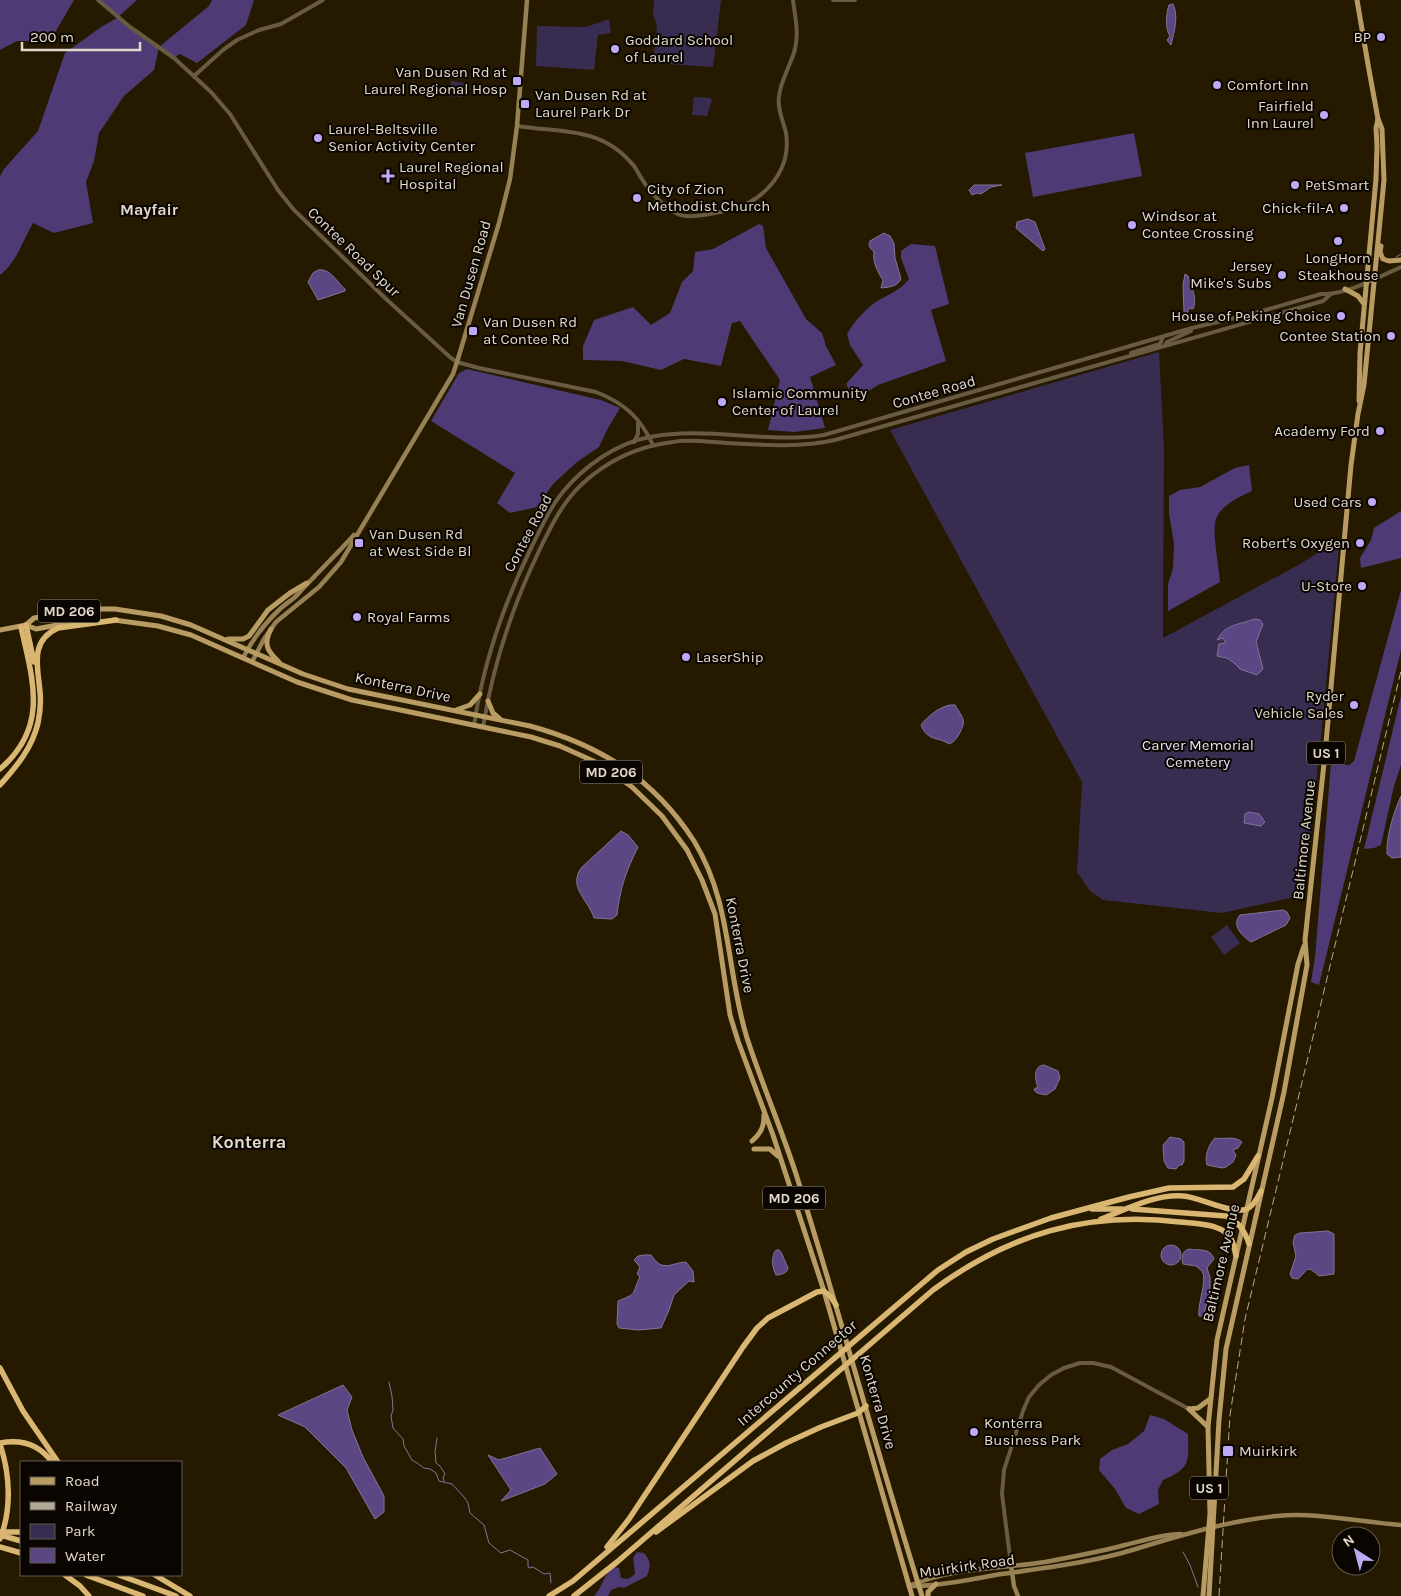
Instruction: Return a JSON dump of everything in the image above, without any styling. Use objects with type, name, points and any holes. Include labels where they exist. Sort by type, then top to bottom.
[{"type":"highway","points":[[0,785],[18,766],[35,732],[40,707],[37,654],[39,646],[47,634],[58,628],[116,620]]},
{"type":"highway","points":[[24,626],[38,678]]},
{"type":"highway","points":[[0,769],[14,755],[23,741],[30,725],[33,708],[33,682],[24,626]]},
{"type":"highway","points":[[1084,1210],[1129,1196],[1169,1188],[1233,1187],[1244,1179],[1258,1156]]},
{"type":"highway","points":[[1095,1221],[1151,1200],[1176,1196],[1190,1196],[1235,1210],[1246,1209],[1254,1204],[1262,1191]]},
{"type":"highway","points":[[1084,1210],[1128,1208],[1222,1215],[1233,1219],[1242,1228],[1249,1244]]},
{"type":"highway","name":"Intercounty Connector","points":[[550,1596],[573,1581],[809,1382],[938,1270],[966,1252],[993,1239],[1050,1218],[1084,1210]]},
{"type":"highway","points":[[1095,1221],[1140,1219],[1211,1226],[1229,1236],[1236,1256]]},
{"type":"highway","name":"Intercounty Connector","points":[[574,1596],[617,1562],[882,1333],[955,1274],[988,1254],[1017,1241],[1048,1230],[1095,1221]]},
{"type":"highway","points":[[598,1558],[629,1519],[737,1355],[757,1328],[768,1318],[817,1292],[824,1291],[836,1305]]},
{"type":"highway","points":[[0,1368],[34,1427],[57,1461]]},
{"type":"highway","points":[[617,1562],[752,1461],[821,1427],[858,1413],[866,1406]]},
{"type":"highway","points":[[0,1539],[6,1519],[8,1494],[7,1474],[0,1443],[18,1441],[27,1443],[37,1448],[51,1461]]},
{"type":"highway","points":[[0,1534],[20,1532]]},
{"type":"highway","points":[[0,1534],[20,1541]]},
{"type":"highway","points":[[0,1547],[19,1553]]},
{"type":"highway","points":[[66,1576],[80,1586],[89,1596]]},
{"type":"highway","points":[[89,1576],[143,1596]]},
{"type":"highway","points":[[122,1576],[176,1596]]},
{"type":"highway","points":[[157,1576],[190,1596]]},
{"type":"main road","name":"Van Dusen Road","points":[[252,662],[271,629],[283,615],[327,578],[341,562],[452,374],[457,362],[499,223],[510,179],[517,126],[527,0]]},
{"type":"main road","name":"Baltimore Avenue","points":[[1202,1596],[1210,1514],[1208,1427],[1217,1340],[1272,1098],[1298,964],[1305,940],[1326,747],[1350,475],[1365,377],[1381,220],[1384,180],[1382,129],[1378,119],[1356,0]]},
{"type":"main road","name":"Baltimore Avenue","points":[[1358,414],[1360,353],[1377,155],[1376,128],[1378,119]]},
{"type":"main road","points":[[1377,155],[1381,176],[1384,180]]},
{"type":"main road","points":[[1381,220],[1381,256],[1389,261],[1401,260]]},
{"type":"main road","points":[[1345,290],[1358,296],[1364,305]]},
{"type":"main road","name":"Van Dusen Road","points":[[243,658],[269,619],[297,596],[307,583],[329,563],[360,529]]},
{"type":"main road","points":[[220,638],[235,640],[249,636],[257,623],[272,607],[307,583]]},
{"type":"main road","name":"Konterra Drive","points":[[24,626],[34,618],[61,612],[91,609],[115,609],[162,616],[191,625],[302,674],[348,689],[503,720],[558,734],[605,754],[658,796],[671,810],[696,844],[723,911],[735,987],[747,1038],[784,1135],[845,1332],[918,1584]]},
{"type":"main road","name":"Konterra Drive","points":[[0,630],[24,626],[36,629],[68,623],[116,620],[149,624],[174,630],[191,635],[318,690],[352,700],[531,736],[560,746],[600,764],[632,787],[650,803],[678,837],[697,869],[715,914],[730,1015],[782,1163],[824,1291],[909,1586]]},
{"type":"main road","points":[[271,629],[266,636],[268,650],[283,666]]},
{"type":"main road","points":[[454,711],[470,705],[480,694]]},
{"type":"main road","points":[[488,701],[493,712],[503,720]]},
{"type":"main road","name":"Baltimore Avenue","points":[[1209,1596],[1218,1420],[1226,1349],[1293,1044],[1307,965],[1305,940]]},
{"type":"main road","points":[[752,1141],[759,1135],[762,1129],[764,1112]]},
{"type":"main road","points":[[754,1149],[770,1149],[777,1154],[782,1163]]},
{"type":"main road","points":[[1189,1409],[1198,1408],[1210,1399]]},
{"type":"main road","points":[[1189,1409],[1208,1427]]},
{"type":"main road","name":"Muirkirk Road","points":[[918,1584],[936,1584],[1079,1563],[1195,1532],[1243,1521],[1278,1516],[1347,1518],[1401,1525]]},
{"type":"main road","name":"Muirkirk Road","points":[[909,1586],[947,1574],[1043,1562],[1172,1534],[1187,1534]]},
{"type":"main road","points":[[1011,1565],[1014,1586],[1018,1596]]},
{"type":"main road","name":"MD 206","points":[[918,1584],[922,1596]]},
{"type":"main road","points":[[928,1596],[928,1592],[936,1584]]},
{"type":"main road","name":"MD 206","points":[[909,1586],[912,1596]]},
{"type":"street","name":"Contee Road Spur","points":[[98,0],[130,27],[174,58],[194,76],[230,114],[278,190],[294,210],[385,298],[457,362],[596,392],[622,404],[637,419],[653,445]]},
{"type":"street","points":[[194,76],[237,40],[259,30],[281,24],[323,0]]},
{"type":"street","points":[[517,126],[582,133],[603,140],[627,158],[659,201],[682,216],[704,215],[746,205],[759,197],[773,184],[782,167],[786,147],[786,132],[781,118],[778,96],[795,49],[796,35],[793,0]]},
{"type":"street","points":[[833,0],[855,0]]},
{"type":"street","name":"Contee Road","points":[[474,726],[487,662],[503,610],[547,514],[562,492],[585,469],[615,450],[649,437],[699,432],[788,438],[824,435],[1192,328],[1252,314],[1321,294],[1331,294],[1345,290],[1374,280],[1401,266]]},
{"type":"street","name":"Contee Road","points":[[483,727],[496,663],[510,620],[523,583],[554,520],[569,499],[597,472],[621,457],[653,445],[675,441],[779,446],[812,445],[1322,301],[1331,294]]},
{"type":"street","points":[[1164,346],[1167,342],[1191,331],[1192,328]]},
{"type":"street","points":[[1127,356],[1160,344],[1163,337]]},
{"type":"street","points":[[634,442],[640,428],[637,419]]},
{"type":"street","points":[[1011,1565],[1002,1494],[1004,1470],[1023,1411],[1030,1397],[1045,1380],[1064,1368],[1080,1363],[1111,1366],[1189,1409]]},
{"type":"green space","points":[[654,0],[721,0],[713,67],[653,63],[657,26],[653,14]]},
{"type":"green space","points":[[609,19],[611,33],[598,35],[594,70],[536,66],[537,26],[586,27]]},
{"type":"green space","points":[[451,81],[464,83],[462,97],[448,96]]},
{"type":"green space","points":[[694,97],[710,98],[712,100],[707,116],[692,115]]},
{"type":"green space","name":"Carver Memorial Cemetery","points":[[1159,352],[1164,448],[1163,638],[1300,564],[1327,547],[1339,547],[1304,895],[1222,913],[1103,900],[1090,891],[1077,872],[1082,782],[890,430]]},
{"type":"green space","points":[[1227,925],[1240,943],[1224,955],[1211,937]]},
{"type":"shaded area","points":[[0,0],[74,0],[50,41],[17,41],[0,50]]},
{"type":"shaded area","points":[[98,0],[137,0],[118,17],[159,47],[154,70],[124,96],[99,133],[94,161],[86,182],[93,223],[54,233],[33,223],[15,258],[0,275],[0,176],[38,131],[65,53],[117,18]]},
{"type":"shaded area","points":[[212,0],[254,0],[246,25],[197,63],[180,54],[174,58],[159,47],[209,6]]},
{"type":"shaded area","points":[[1134,133],[1142,176],[1033,197],[1025,153]]},
{"type":"shaded area","points":[[759,224],[763,226],[766,248],[806,319],[822,333],[826,346],[836,365],[810,377],[825,428],[794,432],[768,430],[780,380],[740,321],[732,323],[721,366],[684,359],[661,370],[622,361],[583,360],[583,346],[594,320],[633,307],[651,325],[670,313],[682,282],[693,271],[695,252],[713,249]]},
{"type":"shaded area","points":[[911,244],[935,246],[949,304],[931,310],[946,361],[878,385],[855,400],[846,384],[863,365],[850,345],[847,334],[869,307],[897,290],[909,279],[901,258],[901,251]]},
{"type":"shaded area","points":[[467,369],[601,400],[620,408],[599,447],[577,462],[553,484],[537,507],[510,513],[497,503],[515,473],[431,421],[459,373]]},
{"type":"shaded area","points":[[1249,465],[1252,491],[1224,507],[1215,523],[1215,544],[1220,582],[1168,611],[1168,584],[1173,568],[1174,544],[1169,513],[1169,496],[1180,490],[1200,487],[1235,468]]},
{"type":"shaded area","points":[[1401,511],[1401,558],[1361,568],[1360,558],[1371,540],[1374,528]]},
{"type":"shaded area","points":[[1401,590],[1401,650],[1319,985],[1311,982],[1315,957],[1331,763],[1349,765],[1354,761]]},
{"type":"shaded area","points":[[1401,696],[1401,765],[1394,786],[1381,845],[1364,849]]},
{"type":"shaded area","points":[[1150,1415],[1164,1419],[1188,1434],[1188,1458],[1183,1468],[1163,1480],[1158,1490],[1159,1504],[1139,1514],[1126,1508],[1115,1489],[1099,1470],[1100,1459],[1112,1450],[1128,1444],[1144,1431]]},
{"type":"shaded area","points":[[637,1552],[644,1553],[649,1561],[650,1566],[647,1576],[624,1588],[619,1587],[611,1590],[608,1596],[594,1596],[607,1574],[614,1567],[619,1568],[621,1578],[628,1579],[635,1574],[633,1558]]},
{"type":"water","points":[[1173,4],[1176,19],[1171,45],[1167,40],[1170,36],[1167,29],[1167,16],[1169,5]]},
{"type":"water","points":[[974,185],[1002,185],[991,187],[981,194],[972,195],[969,190]]},
{"type":"water","points":[[1028,219],[1035,222],[1045,249],[1043,251],[1016,228],[1017,222]]},
{"type":"water","points":[[884,233],[890,236],[894,243],[895,258],[901,279],[895,285],[881,288],[883,280],[876,267],[874,252],[869,244],[870,241]]},
{"type":"water","points":[[318,270],[330,273],[345,291],[318,300],[308,282],[313,273]]},
{"type":"water","points":[[1185,274],[1188,276],[1194,292],[1195,301],[1193,309],[1189,308],[1187,314],[1184,312],[1183,285]]},
{"type":"water","points":[[1254,619],[1260,620],[1263,624],[1256,642],[1263,669],[1257,675],[1240,669],[1227,658],[1217,656],[1219,644],[1226,643],[1223,638],[1217,640],[1224,631]]},
{"type":"water","points":[[950,705],[955,705],[962,717],[963,727],[958,736],[949,744],[927,734],[921,725],[934,713]]},
{"type":"water","points":[[1401,796],[1401,857],[1392,858],[1387,854],[1389,832]]},
{"type":"water","points":[[1249,812],[1259,814],[1265,822],[1261,826],[1244,823],[1245,814]]},
{"type":"water","points":[[621,831],[628,835],[638,847],[624,880],[617,915],[612,919],[594,918],[578,888],[578,875],[581,868]]},
{"type":"water","points":[[1283,910],[1287,912],[1290,918],[1286,925],[1251,942],[1244,937],[1237,926],[1240,915]]},
{"type":"water","points":[[1044,1065],[1058,1071],[1060,1078],[1055,1089],[1046,1095],[1037,1093],[1034,1090],[1038,1088],[1036,1070]]},
{"type":"water","points":[[1170,1137],[1181,1139],[1184,1142],[1184,1161],[1176,1169],[1168,1168],[1164,1161],[1163,1145]]},
{"type":"water","points":[[1215,1138],[1232,1138],[1242,1142],[1238,1148],[1233,1150],[1236,1155],[1233,1162],[1226,1167],[1207,1165],[1208,1150]]},
{"type":"water","points":[[1328,1231],[1334,1234],[1334,1274],[1319,1276],[1309,1269],[1298,1279],[1292,1278],[1290,1274],[1296,1256],[1293,1242],[1295,1235]]},
{"type":"water","points":[[1171,1245],[1178,1248],[1181,1255],[1178,1262],[1171,1265],[1164,1262],[1161,1255],[1164,1248]]},
{"type":"water","points":[[1189,1249],[1207,1251],[1214,1259],[1207,1268],[1210,1277],[1210,1289],[1202,1316],[1199,1316],[1199,1311],[1204,1275],[1196,1266],[1183,1264],[1183,1255]]},
{"type":"water","points":[[776,1250],[781,1252],[788,1270],[776,1275],[773,1255]]},
{"type":"water","points":[[651,1255],[659,1264],[667,1266],[686,1262],[693,1271],[694,1282],[689,1281],[674,1295],[661,1328],[638,1330],[619,1328],[617,1324],[618,1301],[634,1292],[640,1277],[637,1274],[640,1267],[634,1260],[638,1256]]},
{"type":"water","points":[[343,1385],[352,1397],[347,1410],[352,1430],[363,1457],[384,1496],[384,1512],[375,1519],[346,1468],[305,1427],[278,1415]]},
{"type":"water","points":[[540,1448],[557,1474],[545,1484],[501,1501],[511,1490],[488,1455],[499,1460]]},
{"type":"waterway","points":[[1396,257],[1401,254]]},
{"type":"waterway","points":[[389,1382],[392,1396],[393,1410],[391,1416],[393,1428],[403,1439],[404,1446],[412,1460],[436,1473],[439,1481],[452,1484],[468,1503],[470,1513],[484,1525],[489,1543],[501,1553],[510,1550],[528,1560],[529,1568],[533,1567],[544,1574],[550,1573],[551,1583]]},
{"type":"waterway","points":[[437,1438],[436,1463],[445,1474],[444,1481]]},
{"type":"waterway","points":[[1183,1552],[1198,1587]]},
{"type":"railway","points":[[1219,1596],[1230,1415],[1245,1319],[1401,671]]},
{"type":"place","name":"BP","points":[[1381,37]]},
{"type":"place","name":"Goddard School of Laurel","points":[[615,49]]},
{"type":"place","name":"Van Dusen Rd at Laurel Regional Hosp","points":[[517,81]]},
{"type":"place","name":"Comfort Inn","points":[[1217,85]]},
{"type":"place","name":"Van Dusen Rd at Laurel Park Dr","points":[[525,104]]},
{"type":"place","name":"Fairfield Inn Laurel","points":[[1324,115]]},
{"type":"place","name":"Laurel-Beltsville Senior Activity Center","points":[[318,138]]},
{"type":"place","name":"Laurel Regional Hospital","points":[[388,176]]},
{"type":"place","name":"PetSmart","points":[[1295,185]]},
{"type":"place","name":"City of Zion Methodist Church","points":[[637,198]]},
{"type":"place","name":"Chick-fil-A","points":[[1344,208]]},
{"type":"place","name":"Windsor at Contee Crossing","points":[[1132,225]]},
{"type":"place","name":"LongHorn Steakhouse","points":[[1338,241]]},
{"type":"place","name":"Jersey Mike's Subs","points":[[1282,275]]},
{"type":"place","name":"House of Peking Choice","points":[[1341,316]]},
{"type":"place","name":"Van Dusen Rd at Contee Rd","points":[[473,331]]},
{"type":"place","name":"Contee Station","points":[[1391,336]]},
{"type":"place","name":"Islamic Community Center of Laurel","points":[[722,402]]},
{"type":"place","name":"Academy Ford","points":[[1380,431]]},
{"type":"place","name":"Used Cars","points":[[1372,502]]},
{"type":"place","name":"Van Dusen Rd at West Side Bl","points":[[359,543]]},
{"type":"place","name":"Robert's Oxygen","points":[[1360,543]]},
{"type":"place","name":"U-Store","points":[[1362,586]]},
{"type":"place","name":"Royal Farms","points":[[357,617]]},
{"type":"place","name":"LaserShip","points":[[686,657]]},
{"type":"place","name":"Ryder Vehicle Sales","points":[[1354,705]]},
{"type":"place","name":"Konterra Business Park","points":[[974,1432]]},
{"type":"place","name":"Muirkirk","points":[[1228,1451]]},
{"type":"district","name":"Mayfair","points":[[149,209]]},
{"type":"district","name":"Konterra","points":[[249,1142]]}]
